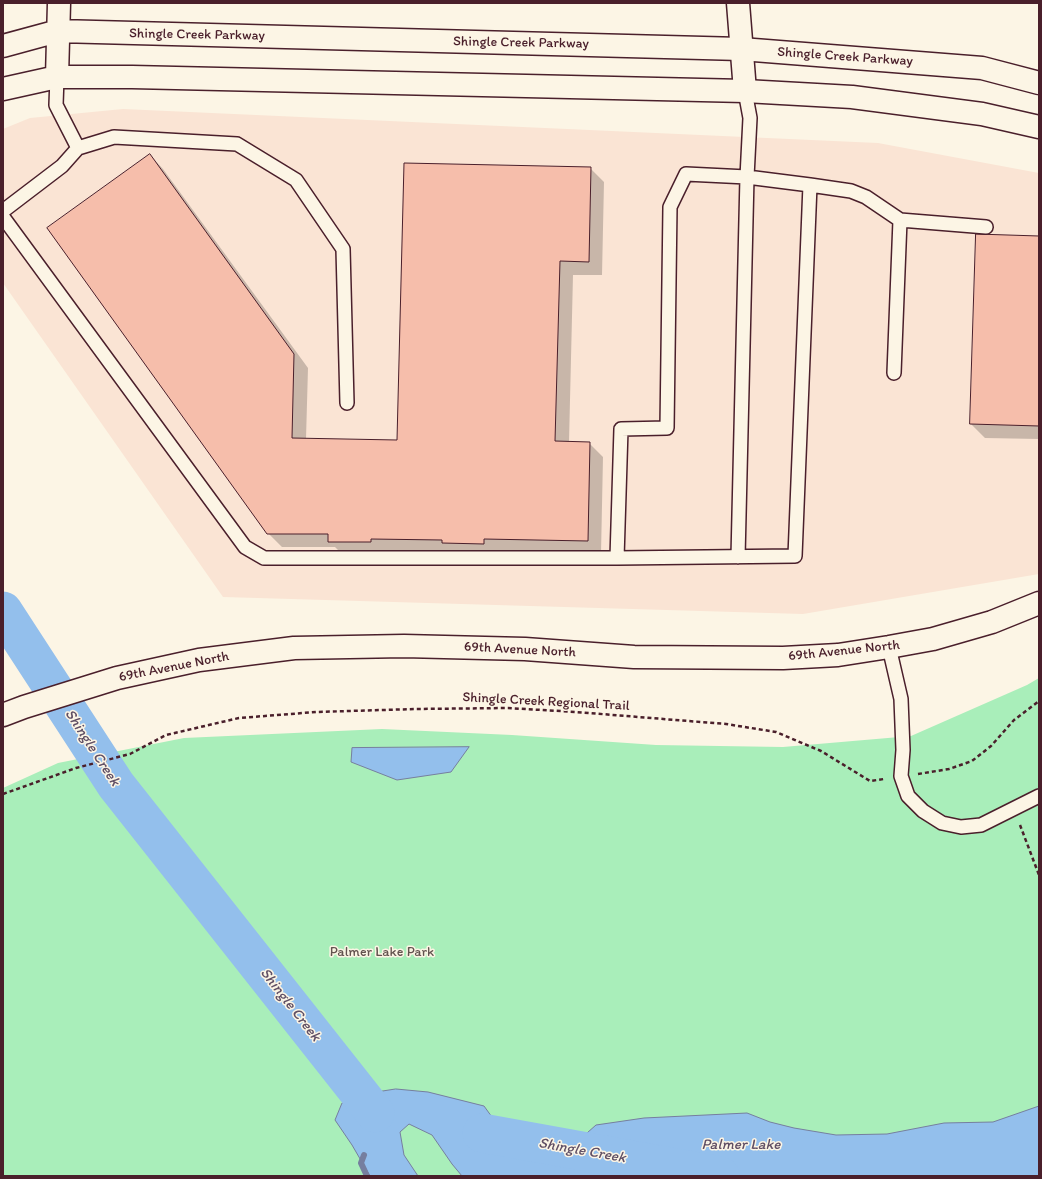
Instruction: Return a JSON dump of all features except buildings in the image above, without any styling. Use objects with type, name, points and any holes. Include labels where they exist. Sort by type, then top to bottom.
[{"type":"street","points":[[57,77],[59,3]]},
{"type":"street","points":[[738,3],[745,91]]},
{"type":"street","name":"Shingle Creek Parkway","points":[[3,46],[58,32],[741,49],[982,68],[1039,83]]},
{"type":"street","points":[[3,89],[57,77],[148,77],[745,91],[852,97],[982,114],[1039,127]]},
{"type":"street","name":"69th Avenue North","points":[[3,715],[82,688],[117,678],[199,660],[294,648],[404,646],[525,649],[634,657],[783,658],[838,655],[933,639],[992,622],[1039,603]]},
{"type":"lane","points":[[57,77],[56,105],[78,148]]},
{"type":"lane","points":[[738,557],[747,177],[750,118],[745,91]]},
{"type":"lane","points":[[3,211],[62,166],[78,148],[114,137],[237,144],[296,180],[343,249],[347,403]]},
{"type":"lane","points":[[617,558],[621,429],[667,428],[670,207],[686,174],[747,177],[851,191],[866,197],[900,220],[986,227]]},
{"type":"lane","points":[[3,217],[245,547],[264,558],[617,558],[795,556],[810,185]]},
{"type":"lane","points":[[894,373],[900,220]]},
{"type":"lane","points":[[890,647],[900,699],[903,750],[901,776],[908,796],[923,811],[942,823],[961,827],[981,825],[1039,796]]},
{"type":"path","name":"Shingle Creek Regional Trail","points":[[3,794],[76,768],[130,754],[166,735],[239,718],[316,712],[416,708],[508,708],[576,712],[726,724],[776,732],[821,752],[870,781],[949,770],[972,761],[991,746],[1014,720],[1039,701]]},
{"type":"path","points":[[1013,809],[1025,836],[1039,875]]},
{"type":"shaded area","points":[[123,109],[878,143],[1039,173],[1039,574],[803,614],[223,597],[3,283],[3,129],[30,118]]},
{"type":"green space","name":"Palmer Lake Park","points":[[1039,678],[1039,1176],[3,1176],[3,788],[58,763],[184,738],[382,729],[512,735],[656,745],[783,747],[911,736],[1027,685]]},
{"type":"water","points":[[469,747],[451,772],[397,780],[351,762],[352,748]]},
{"type":"water","name":"Palmer Lake","points":[[396,1089],[428,1092],[484,1106],[497,1124],[512,1139],[535,1149],[553,1152],[579,1140],[596,1125],[644,1118],[747,1113],[770,1122],[794,1128],[836,1135],[887,1134],[944,1123],[993,1122],[1039,1106],[1039,1176],[462,1176],[432,1135],[409,1124],[400,1132],[404,1155],[418,1176],[370,1176],[335,1120],[342,1103],[358,1095]]},
{"type":"waterway","name":"Shingle Creek","points":[[3,611],[116,785],[375,1113]]},
{"type":"waterway","name":"Shingle Creek","points":[[482,1133],[720,1176]]},
{"type":"waterway","points":[[364,1155],[361,1163],[367,1176]]}]
